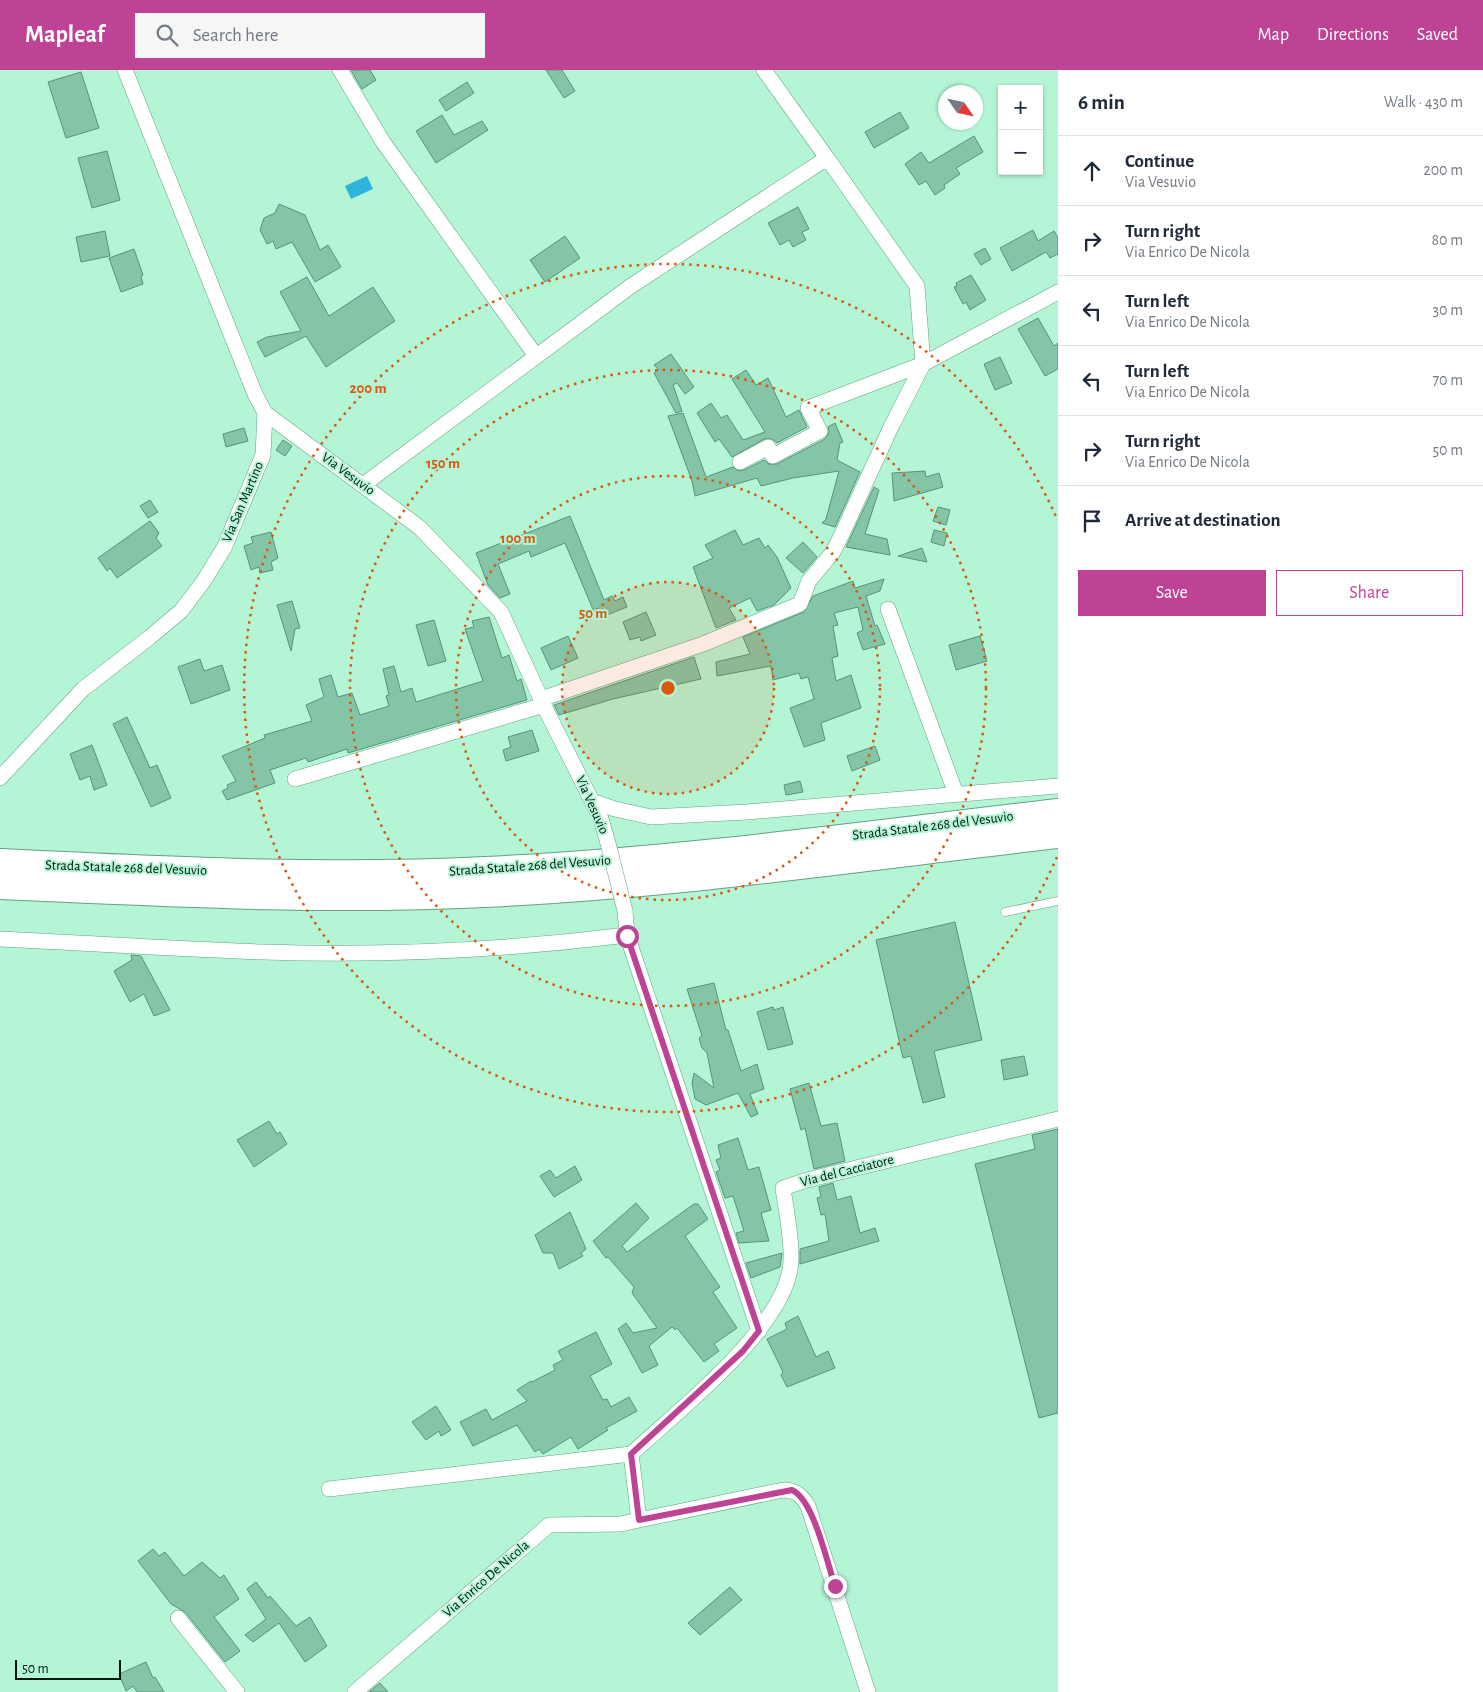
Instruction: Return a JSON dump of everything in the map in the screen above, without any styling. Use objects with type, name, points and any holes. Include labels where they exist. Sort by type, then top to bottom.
[{"type":"highway","name":"Strada Statale 268 del Vesuvio","points":[[0,862],[315,874],[486,870],[675,856],[1058,812]]},
{"type":"highway","name":"Strada Statale 268 del Vesuvio","points":[[0,886],[312,898],[486,894],[675,879],[1058,835]]},
{"type":"street","name":"Via San Martino","points":[[0,778],[83,689],[175,616],[202,582],[224,548],[263,455],[265,413],[255,394],[125,70]]},
{"type":"street","points":[[340,70],[383,142],[536,356]]},
{"type":"street","points":[[295,779],[542,702],[703,644],[800,604],[809,581],[832,552],[842,534],[923,364],[917,286],[764,70]]},
{"type":"street","points":[[363,485],[631,286],[827,158]]},
{"type":"street","points":[[740,462],[768,447],[773,456],[820,431],[808,408],[923,364],[1058,292]]},
{"type":"street","name":"Via Vesuvio","points":[[265,413],[419,527],[501,612],[542,702],[601,819],[625,911],[627,936],[759,1331]]},
{"type":"street","points":[[888,609],[956,794]]},
{"type":"street","points":[[592,801],[615,809],[651,817],[747,812],[1058,786]]},
{"type":"street","points":[[0,939],[266,952],[390,952],[528,946],[627,936]]},
{"type":"street","name":"Via del Cacciatore","points":[[759,1331],[786,1285],[792,1261],[783,1188],[807,1180],[1058,1119]]},
{"type":"street","points":[[329,1490],[632,1457],[743,1351],[759,1331]]},
{"type":"street","points":[[632,1457],[639,1514]]},
{"type":"street","name":"Via Enrico De Nicola","points":[[355,1692],[549,1525],[622,1524],[639,1514],[783,1490],[798,1493],[808,1506],[868,1692]]},
{"type":"street","points":[[178,1618],[237,1692]]},
{"type":"lane","points":[[1005,912],[1058,901]]},
{"type":"water","points":[[367,176],[373,189],[351,199],[345,186]]},
{"type":"building","points":[[351,70],[370,70],[376,80],[362,89]]},
{"type":"building","points":[[546,70],[562,70],[575,91],[564,98]]},
{"type":"building","points":[[81,72],[99,128],[66,138],[48,82]]},
{"type":"building","points":[[467,82],[474,93],[446,111],[439,100]]},
{"type":"building","points":[[900,112],[909,128],[874,148],[865,132]]},
{"type":"building","points":[[442,115],[454,135],[482,121],[488,130],[436,163],[416,131]]},
{"type":"building","points":[[974,136],[983,152],[956,168],[960,174],[944,185],[945,188],[935,195],[926,181],[919,185],[905,164],[921,152],[929,163]]},
{"type":"building","points":[[107,151],[120,200],[92,208],[78,158]]},
{"type":"building","points":[[279,204],[305,215],[320,250],[328,245],[341,267],[315,282],[292,242],[276,249],[273,241],[267,244],[260,230],[264,218],[275,213]]},
{"type":"building","points":[[798,207],[809,229],[802,232],[806,240],[793,247],[789,240],[780,245],[768,223]]},
{"type":"building","points":[[1033,230],[1038,241],[1054,231],[1058,238],[1058,254],[1050,258],[1046,252],[1012,271],[1000,248]]},
{"type":"building","points":[[105,231],[110,256],[81,262],[76,237]]},
{"type":"building","points":[[565,236],[580,258],[545,282],[530,260]]},
{"type":"building","points":[[985,248],[991,259],[981,265],[974,254]]},
{"type":"building","points":[[134,249],[143,275],[141,276],[143,284],[121,292],[109,258]]},
{"type":"building","points":[[971,275],[986,300],[970,310],[966,302],[963,304],[954,287],[957,286],[956,283]]},
{"type":"building","points":[[307,277],[329,316],[373,287],[395,321],[326,367],[306,336],[265,357],[257,342],[267,337],[301,331],[280,292]]},
{"type":"building","points":[[1038,318],[1054,346],[1058,343],[1058,369],[1045,376],[1018,329]]},
{"type":"building","points":[[671,354],[694,387],[685,394],[677,383],[673,385],[682,411],[676,413],[654,373],[658,369],[654,365]]},
{"type":"building","points":[[1000,357],[1012,383],[995,390],[984,364]]},
{"type":"building","points":[[746,370],[756,385],[768,378],[786,417],[799,410],[807,427],[777,443],[772,439],[764,439],[732,457],[719,439],[715,442],[697,413],[711,403],[721,418],[727,415],[743,440],[765,432],[732,379]]},
{"type":"building","points":[[683,413],[706,477],[733,467],[739,471],[744,470],[764,460],[769,464],[777,464],[825,439],[829,432],[828,427],[835,423],[843,442],[840,443],[837,460],[860,472],[835,527],[822,523],[826,519],[839,471],[793,478],[761,486],[757,478],[695,496],[692,481],[668,416]]},
{"type":"building","points":[[244,428],[248,441],[226,447],[223,434]]},
{"type":"building","points":[[283,440],[292,446],[285,456],[276,450]]},
{"type":"building","points":[[925,471],[926,477],[939,473],[943,487],[894,501],[892,473]]},
{"type":"building","points":[[874,487],[879,490],[865,534],[887,539],[890,555],[846,547]]},
{"type":"building","points":[[150,500],[158,512],[148,518],[140,506]]},
{"type":"building","points":[[938,507],[950,510],[946,525],[933,521]]},
{"type":"building","points":[[570,516],[604,600],[612,596],[615,601],[623,597],[627,607],[597,619],[565,543],[531,557],[529,551],[498,564],[510,594],[500,598],[488,585],[476,553]]},
{"type":"building","points":[[150,521],[159,533],[156,538],[162,546],[117,578],[110,568],[107,571],[98,558]]},
{"type":"building","points":[[735,530],[743,545],[759,538],[765,548],[768,545],[777,557],[791,588],[774,605],[757,611],[750,598],[729,608],[736,620],[716,628],[693,567],[713,558],[705,545]]},
{"type":"building","points":[[934,530],[947,533],[944,546],[931,542]]},
{"type":"building","points":[[271,532],[278,558],[271,562],[273,570],[260,573],[259,567],[251,570],[244,546],[253,543],[251,537]]},
{"type":"building","points":[[803,542],[817,557],[803,573],[786,558]]},
{"type":"building","points":[[922,548],[927,562],[898,556]]},
{"type":"building","points":[[884,579],[880,591],[866,596],[875,626],[877,625],[885,644],[863,650],[857,633],[863,630],[858,607],[834,613],[838,625],[833,626],[838,656],[832,658],[836,681],[851,675],[861,708],[821,723],[825,740],[804,747],[790,708],[814,699],[808,677],[801,679],[799,673],[773,680],[771,666],[717,676],[716,662],[750,654],[743,637],[804,612],[813,596],[853,581],[855,588]]},
{"type":"building","points":[[292,601],[300,628],[295,629],[291,651],[277,605]]},
{"type":"building","points":[[646,612],[656,635],[641,641],[640,637],[630,640],[623,622]]},
{"type":"building","points":[[489,617],[502,658],[509,655],[517,681],[521,679],[527,700],[348,753],[347,749],[308,762],[306,758],[270,770],[275,783],[227,800],[222,791],[228,788],[227,785],[236,781],[222,756],[265,738],[264,735],[312,721],[306,705],[324,697],[319,679],[331,675],[338,697],[352,693],[360,715],[389,706],[386,696],[389,695],[383,669],[394,666],[401,692],[412,688],[416,702],[483,681],[465,629],[474,627],[472,621]]},
{"type":"building","points":[[434,620],[446,661],[428,666],[416,625]]},
{"type":"building","points":[[568,636],[578,658],[551,670],[541,648]]},
{"type":"building","points":[[980,636],[987,661],[956,670],[949,645]]},
{"type":"building","points":[[694,657],[701,679],[613,699],[559,715],[554,705]]},
{"type":"building","points":[[200,659],[204,671],[222,665],[230,690],[191,704],[178,667]]},
{"type":"building","points":[[127,717],[150,768],[157,765],[171,798],[151,807],[113,724]]},
{"type":"building","points":[[532,730],[539,751],[506,761],[503,750],[511,747],[508,737]]},
{"type":"building","points":[[92,745],[107,785],[94,790],[90,776],[80,780],[70,754]]},
{"type":"building","points":[[875,746],[880,760],[852,771],[847,756]]},
{"type":"building","points":[[800,781],[803,792],[786,795],[784,785]]},
{"type":"building","points":[[955,922],[982,1040],[934,1051],[945,1097],[923,1103],[911,1056],[903,1058],[876,940]]},
{"type":"building","points":[[131,955],[141,956],[170,1010],[154,1016],[144,994],[130,1002],[114,971],[132,960]]},
{"type":"building","points":[[714,983],[726,1030],[728,1030],[741,1071],[757,1064],[764,1089],[750,1094],[758,1114],[751,1117],[738,1093],[706,1105],[695,1099],[692,1083],[694,1073],[714,1088],[707,1053],[702,1048],[699,1038],[702,1036],[687,989]]},
{"type":"building","points":[[773,1007],[774,1010],[783,1007],[793,1044],[768,1050],[757,1012]]},
{"type":"building","points":[[1024,1056],[1028,1075],[1004,1080],[1001,1060]]},
{"type":"building","points":[[809,1083],[821,1126],[837,1123],[845,1161],[814,1169],[805,1128],[801,1130],[790,1089]]},
{"type":"building","points":[[269,1121],[277,1134],[280,1132],[287,1144],[254,1167],[237,1140]]},
{"type":"building","points":[[1058,1129],[1058,1413],[1039,1418],[975,1164],[1035,1149],[1032,1135]]},
{"type":"building","points":[[738,1138],[748,1170],[759,1167],[771,1210],[761,1213],[769,1241],[739,1243],[736,1233],[744,1231],[733,1196],[725,1198],[716,1172],[720,1170],[716,1160],[721,1158],[718,1145]]},
{"type":"building","points":[[575,1166],[582,1180],[554,1197],[540,1176],[550,1170],[556,1178]]},
{"type":"building","points":[[833,1183],[837,1200],[851,1196],[860,1233],[875,1228],[879,1241],[800,1264],[800,1249],[829,1241],[825,1214],[821,1215],[817,1198],[821,1197],[819,1187]]},
{"type":"building","points":[[636,1203],[649,1218],[622,1246],[627,1252],[694,1204],[698,1204],[708,1219],[685,1236],[720,1287],[713,1292],[737,1328],[714,1344],[719,1351],[704,1362],[677,1328],[675,1330],[672,1327],[649,1346],[658,1365],[642,1373],[618,1329],[626,1323],[633,1333],[657,1328],[632,1293],[634,1287],[608,1257],[606,1258],[593,1241]]},
{"type":"building","points":[[570,1212],[586,1249],[581,1253],[583,1256],[559,1269],[553,1253],[543,1253],[535,1235]]},
{"type":"building","points":[[782,1253],[780,1267],[751,1278],[746,1263]]},
{"type":"building","points":[[798,1316],[816,1357],[828,1351],[835,1368],[787,1387],[781,1375],[783,1372],[767,1339],[787,1329],[785,1323]]},
{"type":"building","points":[[596,1332],[612,1364],[590,1376],[603,1400],[607,1399],[611,1407],[629,1397],[637,1411],[606,1428],[608,1430],[578,1449],[571,1437],[543,1454],[539,1449],[535,1452],[517,1425],[473,1446],[460,1422],[486,1409],[492,1420],[527,1401],[517,1390],[555,1370],[553,1365],[563,1360],[558,1351]]},
{"type":"building","points":[[436,1406],[451,1430],[441,1436],[439,1431],[426,1440],[412,1422]]},
{"type":"building","points":[[153,1549],[159,1556],[165,1552],[184,1576],[202,1562],[220,1578],[224,1575],[239,1599],[214,1617],[240,1651],[225,1662],[185,1612],[171,1604],[138,1561]]},
{"type":"building","points":[[256,1582],[268,1598],[270,1596],[296,1626],[310,1617],[327,1646],[305,1662],[279,1623],[253,1642],[245,1635],[266,1619],[247,1589]]},
{"type":"building","points":[[730,1587],[742,1600],[700,1635],[688,1623]]},
{"type":"building","points":[[146,1662],[153,1678],[155,1677],[164,1692],[137,1692],[133,1686],[126,1691],[119,1674]]},
{"type":"building","points":[[380,1683],[388,1692],[369,1692]]},
{"type":"route","points":[[627,936],[759,1331],[743,1351],[631,1454],[640,1508],[639,1520],[783,1490],[792,1490],[798,1493],[808,1506],[835,1586]]}]
